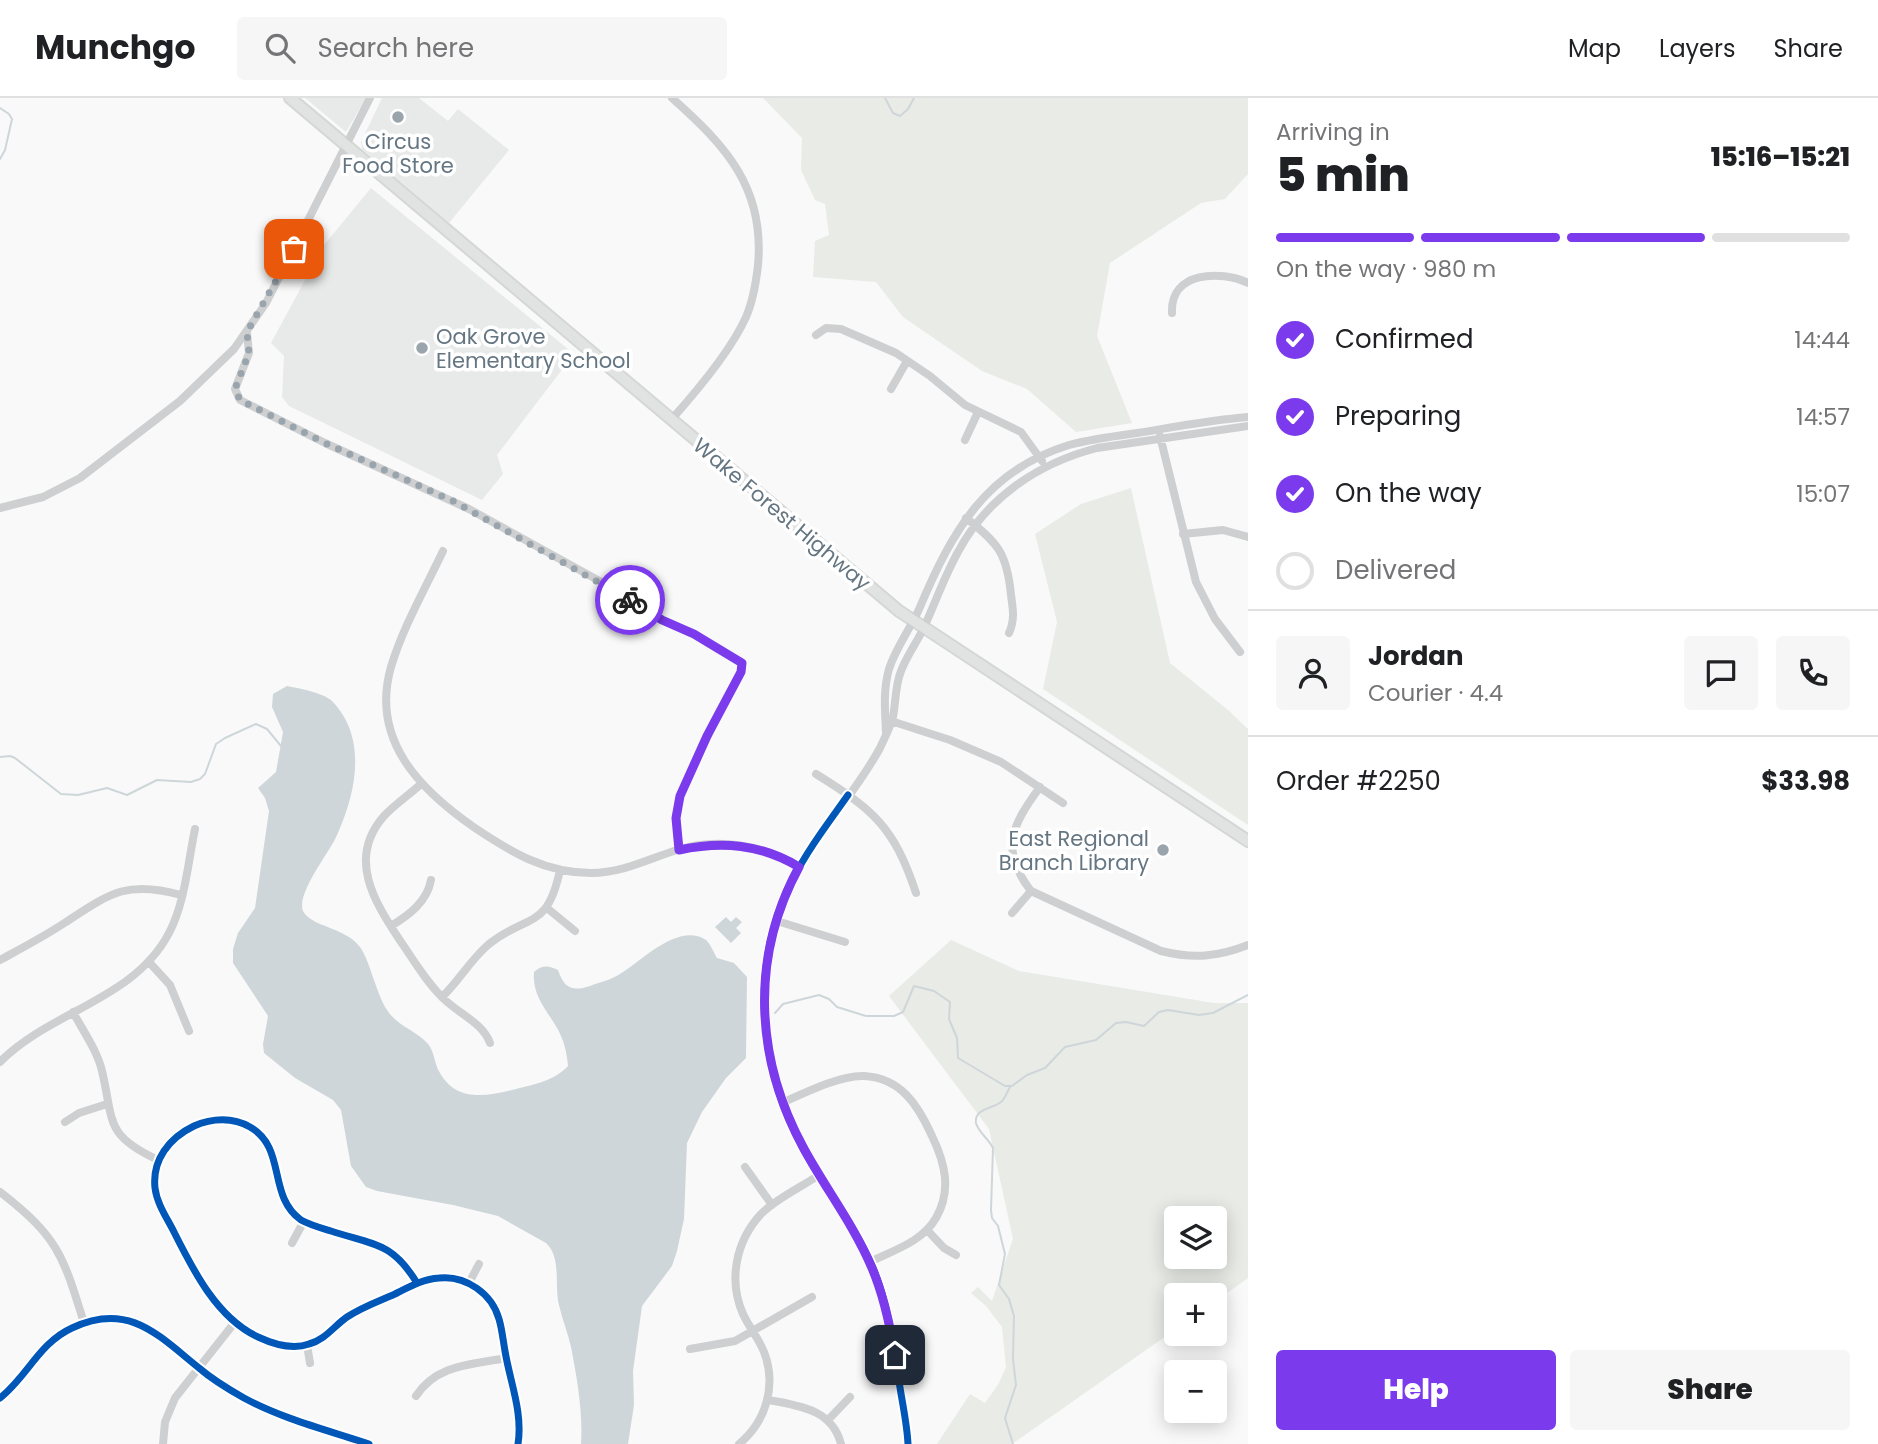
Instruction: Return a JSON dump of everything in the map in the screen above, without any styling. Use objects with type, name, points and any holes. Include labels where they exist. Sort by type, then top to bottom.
[{"type":"highway","name":"Wake Forest Highway","points":[[290,98],[671,420],[919,625],[1248,841]]},
{"type":"street","points":[[0,508],[43,497],[100,464],[180,401],[234,349],[285,267],[370,98]]},
{"type":"street","points":[[671,420],[731,344],[748,314],[757,277],[759,235],[752,203],[729,157],[709,131],[673,98]]},
{"type":"street","points":[[1172,313],[1172,302],[1176,293],[1195,278],[1220,274],[1248,283]]},
{"type":"street","points":[[816,335],[826,328],[841,329],[883,346],[978,412],[1021,432],[1045,467]]},
{"type":"street","points":[[247,332],[249,353],[235,389],[240,400],[325,443],[469,509],[742,663]]},
{"type":"street","points":[[891,389],[907,361]]},
{"type":"street","points":[[965,440],[978,412]]},
{"type":"street","points":[[919,625],[958,552],[976,526],[1000,497],[1045,467],[1074,454],[1097,448],[1248,417]]},
{"type":"street","points":[[908,1444],[890,1326],[878,1281],[870,1262],[804,1149],[782,1103],[767,1049],[764,1013],[766,967],[785,895],[799,867],[878,751],[886,732],[900,674],[945,551],[965,518],[992,489],[1039,457],[1086,441],[1248,426]]},
{"type":"street","points":[[1159,434],[1200,591],[1215,619],[1240,652]]},
{"type":"street","points":[[965,518],[996,544],[1006,560],[1014,616],[1009,633]]},
{"type":"street","points":[[1183,534],[1223,530],[1248,537]]},
{"type":"street","points":[[443,551],[399,648],[388,683],[387,706],[392,734],[400,755],[421,784],[442,805],[508,850],[560,870],[609,872],[679,850],[710,844],[734,844],[774,853],[799,867]]},
{"type":"street","points":[[679,850],[676,818],[680,796],[707,736],[741,672],[742,663],[752,656]]},
{"type":"street","points":[[889,720],[950,740],[1001,762],[1063,803]]},
{"type":"street","points":[[816,774],[877,818],[891,834],[904,858],[916,893]]},
{"type":"street","points":[[421,784],[384,817],[375,830],[368,851],[369,887],[374,900],[429,982],[442,997],[483,1030],[490,1043]]},
{"type":"street","points":[[1040,786],[1016,824],[1011,842],[1019,876],[1031,891],[1161,951],[1177,955],[1206,957],[1228,953],[1248,945]]},
{"type":"street","points":[[0,1062],[34,1034],[128,981],[149,962],[169,933],[177,914],[195,829]]},
{"type":"street","points":[[442,997],[489,944],[532,921],[547,908],[555,892],[560,870]]},
{"type":"street","points":[[391,926],[415,908],[427,894],[431,880]]},
{"type":"street","points":[[0,960],[105,897],[139,888],[181,895]]},
{"type":"street","points":[[1012,913],[1031,891]]},
{"type":"street","points":[[547,908],[575,931]]},
{"type":"street","points":[[777,921],[845,942]]},
{"type":"street","points":[[149,962],[170,985],[189,1031]]},
{"type":"street","points":[[73,1012],[98,1059],[113,1125],[123,1140],[158,1160]]},
{"type":"street","points":[[782,1103],[846,1078],[860,1076],[884,1080],[907,1094],[922,1114],[945,1170],[944,1198],[937,1217],[927,1230],[915,1240],[870,1262]]},
{"type":"street","points":[[65,1122],[79,1113],[107,1104]]},
{"type":"street","points":[[417,1283],[402,1260],[388,1249],[304,1221],[292,1211],[281,1195],[269,1146],[260,1135],[240,1122],[213,1119],[201,1123],[175,1138],[158,1160],[155,1187],[163,1211],[200,1279],[234,1322],[258,1338],[287,1346],[307,1345],[325,1336],[348,1317],[417,1283],[448,1278],[469,1283],[484,1294],[496,1311],[519,1412],[518,1444]]},
{"type":"street","points":[[745,1167],[772,1205]]},
{"type":"street","points":[[739,1444],[758,1423],[769,1400],[770,1381],[766,1360],[737,1296],[737,1261],[749,1230],[772,1205],[819,1175]]},
{"type":"street","points":[[0,1192],[35,1220],[54,1243],[68,1272],[84,1323]]},
{"type":"street","points":[[292,1243],[304,1221]]},
{"type":"street","points":[[927,1230],[944,1248],[956,1255]]},
{"type":"street","points":[[469,1283],[479,1264]]},
{"type":"street","points":[[690,1349],[727,1343],[752,1332],[812,1297]]},
{"type":"street","points":[[0,1398],[18,1382],[50,1342],[60,1334],[84,1323],[113,1320],[137,1324],[159,1334],[224,1386],[262,1407],[366,1444]]},
{"type":"street","points":[[163,1444],[170,1409],[182,1387],[234,1322]]},
{"type":"street","points":[[307,1345],[310,1363]]},
{"type":"street","points":[[416,1396],[422,1386],[439,1373],[506,1358]]},
{"type":"street","points":[[828,1420],[850,1397]]},
{"type":"street","points":[[769,1400],[807,1408],[828,1420],[841,1444]]},
{"type":"shaded area","points":[[305,98],[366,98],[346,132]]},
{"type":"shaded area","points":[[382,98],[419,98],[448,121],[458,109],[509,150],[449,223],[362,149],[361,142]]},
{"type":"shaded area","points":[[763,98],[1248,98],[1248,174],[1225,199],[1201,203],[1110,263],[1097,336],[1132,423],[1076,432],[1027,389],[982,371],[903,317],[876,282],[813,277],[815,241],[829,235],[825,204],[815,200],[801,170],[802,138]]},
{"type":"shaded area","name":"Oak Grove Elementary School","points":[[371,188],[574,354],[497,455],[503,474],[482,500],[289,406],[282,397],[284,356],[271,343],[324,245]]},
{"type":"shaded area","points":[[1131,488],[1170,663],[1248,729],[1248,825],[1043,689],[1057,622],[1035,534],[1081,504]]},
{"type":"shaded area","points":[[287,686],[317,693],[332,701],[351,732],[354,749],[353,784],[344,819],[304,894],[303,911],[313,921],[346,935],[360,947],[391,1016],[428,1044],[440,1073],[455,1089],[474,1095],[505,1092],[544,1081],[568,1066],[562,1037],[535,988],[534,972],[542,967],[558,970],[563,981],[570,987],[584,988],[617,976],[672,939],[695,936],[706,940],[717,958],[734,963],[747,977],[746,1058],[726,1078],[702,1112],[687,1143],[684,1219],[677,1251],[672,1266],[642,1306],[633,1371],[634,1405],[628,1444],[581,1444],[580,1407],[570,1342],[559,1305],[556,1264],[546,1243],[498,1216],[366,1187],[351,1166],[341,1110],[333,1100],[295,1078],[264,1053],[268,1016],[233,963],[233,949],[238,933],[255,908],[269,811],[258,788],[276,772],[283,732],[272,707],[273,694]]},
{"type":"shaded area","points":[[726,917],[731,922],[736,917],[742,922],[736,928],[741,933],[731,943],[715,927]]},
{"type":"shaded area","points":[[951,940],[1019,971],[1214,1003],[1248,1003],[1248,1278],[1227,1293],[1227,1283],[1164,1283],[1164,1337],[1012,1444],[937,1444],[970,1394],[985,1403],[1006,1367],[1002,1327],[986,1306],[971,1293],[978,1287],[992,1301],[1013,1239],[989,1129],[889,996]]},
{"type":"waterway","points":[[885,98],[893,113],[900,116],[914,98]]},
{"type":"waterway","points":[[0,108],[12,119],[5,150],[0,159]]},
{"type":"waterway","points":[[0,757],[15,758],[61,794],[78,795],[107,788],[127,795],[157,780],[191,782],[200,779],[205,774],[216,744],[256,724],[267,729],[281,746]]},
{"type":"waterway","points":[[775,1013],[783,1004],[819,995],[829,999],[837,1007],[866,1016],[894,1016],[903,1012],[914,986],[934,991],[950,1002],[949,1019],[957,1038],[958,1058],[1005,1086],[1012,1086],[1027,1075],[1045,1068],[1065,1047],[1096,1040],[1116,1023],[1144,1026],[1159,1012],[1168,1010],[1199,1015],[1213,1013],[1248,995]]},
{"type":"waterway","points":[[1010,1087],[1001,1102],[978,1114],[976,1123],[993,1148],[991,1210],[1005,1254],[999,1285],[1009,1299],[1014,1316],[1013,1359],[1016,1385],[1005,1418],[1013,1444]]},
{"type":"cycle path","points":[[848,795],[805,857],[779,912],[770,945],[765,980],[768,1049],[776,1083],[803,1148],[858,1237],[878,1282],[892,1338],[908,1444]]},
{"type":"cycle path","points":[[417,1283],[399,1260],[381,1247],[301,1220],[284,1198],[269,1147],[250,1127],[237,1122],[208,1121],[177,1137],[159,1159],[155,1178],[158,1200],[189,1262],[208,1292],[230,1318],[243,1329],[264,1340],[289,1346],[303,1346],[315,1342],[359,1310],[427,1280],[449,1278],[477,1288],[496,1310],[500,1323],[519,1420],[518,1444]]},
{"type":"cycle path","points":[[0,1398],[61,1334],[92,1321],[110,1318],[127,1320],[156,1334],[226,1388],[244,1398],[290,1418],[369,1444]]},
{"type":"way so far","points":[[294,249],[247,332],[249,353],[236,382],[237,397],[325,443],[453,501],[630,600]]},
{"type":"place","name":"Circus Food Store","points":[[398,117]]},
{"type":"place","name":"Oak Grove Elementary School","points":[[422,348]]},
{"type":"place","name":"East Regional Branch Library","points":[[1163,850]]},
{"type":"route","points":[[630,600],[742,663],[741,672],[707,736],[680,796],[676,818],[679,850],[710,844],[734,844],[774,853],[799,867],[785,895],[768,955],[764,989],[767,1049],[791,1124],[865,1253],[878,1281],[895,1355]]}]
